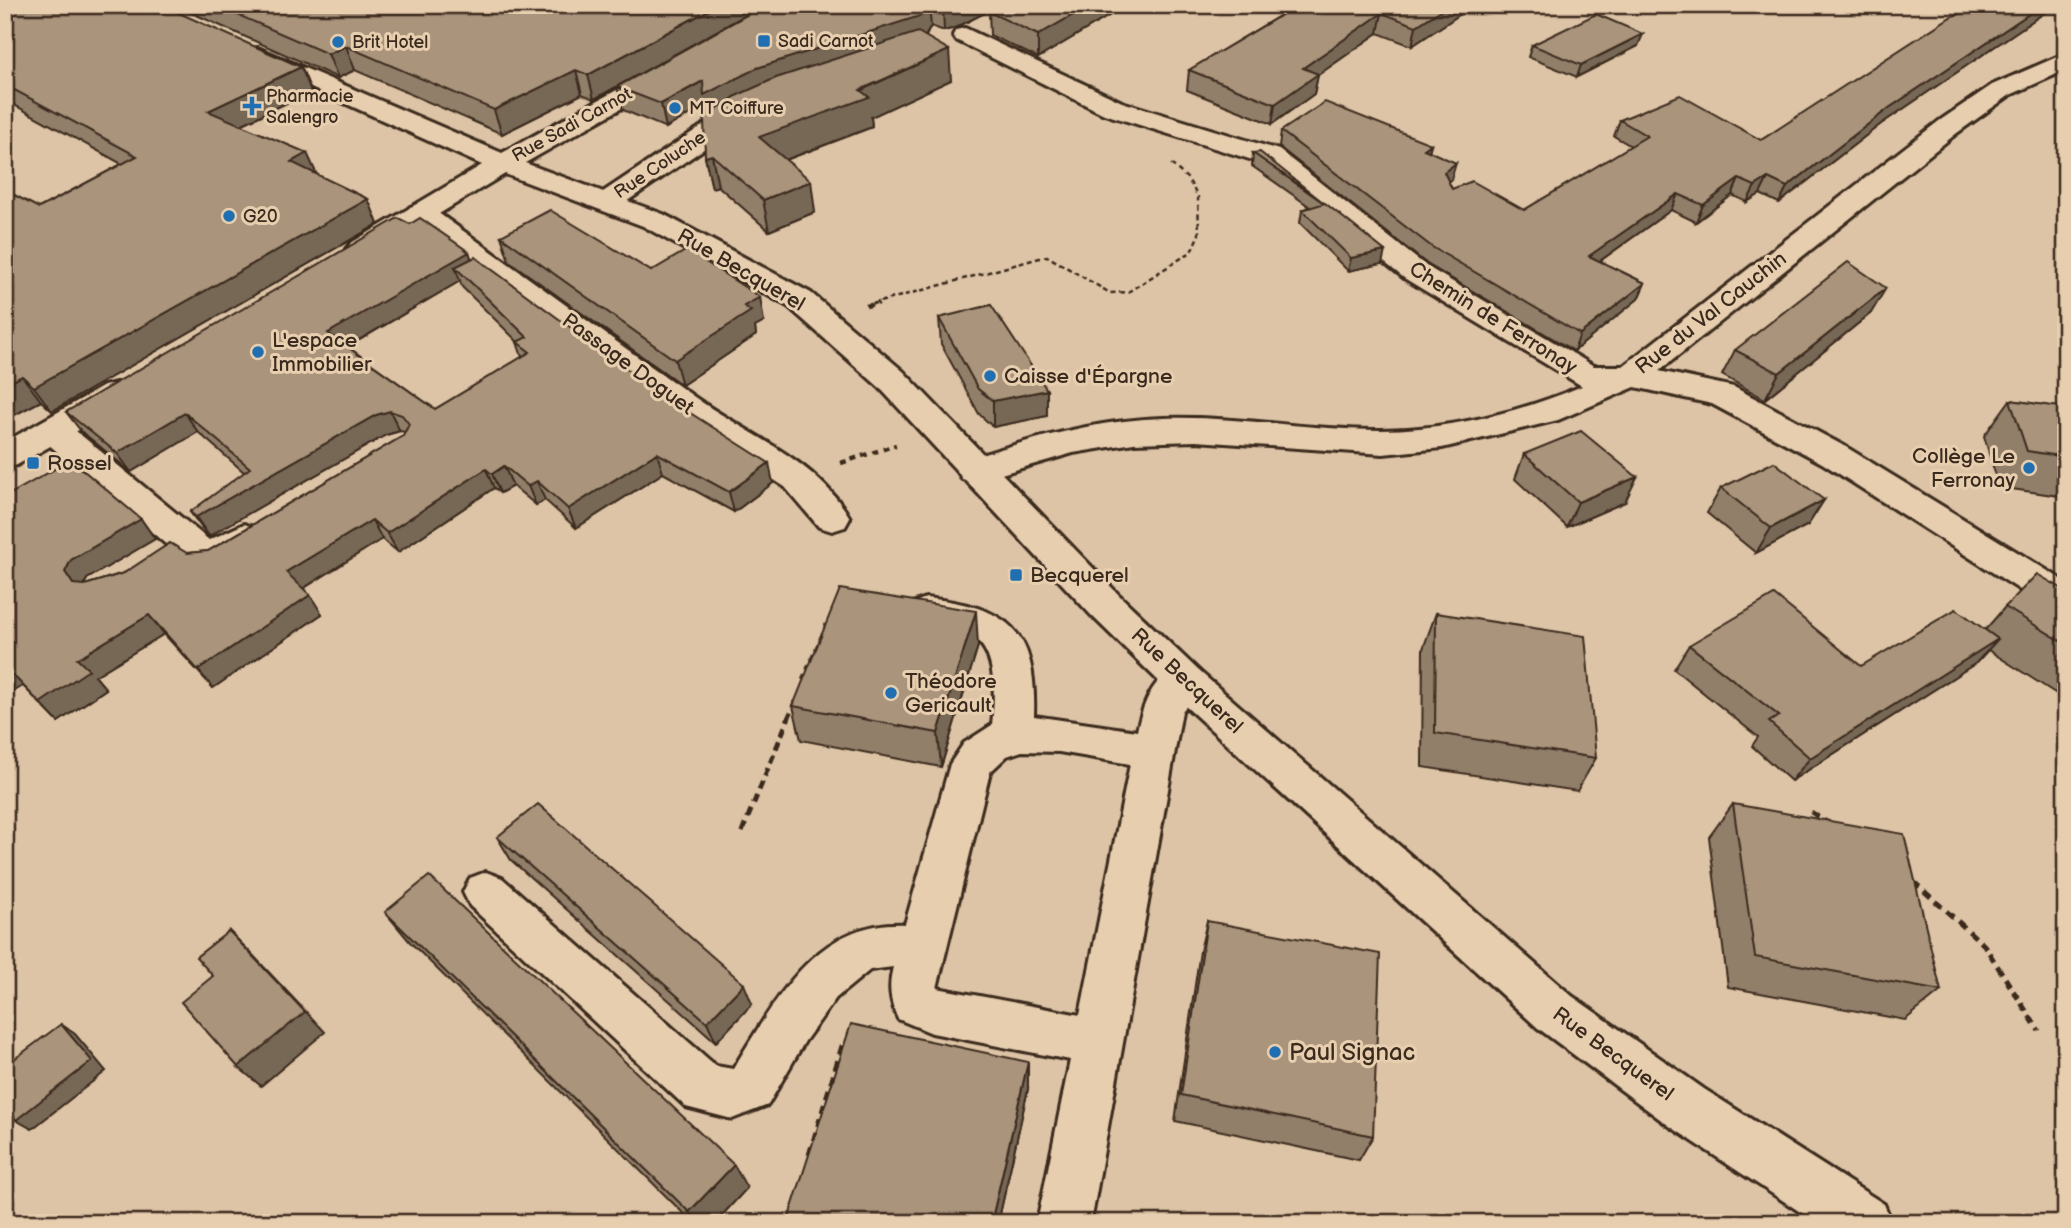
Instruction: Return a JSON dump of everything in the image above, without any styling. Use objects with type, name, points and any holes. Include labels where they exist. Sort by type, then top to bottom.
[{"type":"street","name":"Chemin de Ferronay","points":[[989,23],[953,39],[1112,108],[1269,156],[1415,272],[1588,377],[1631,376],[1722,395],[1834,455],[2066,601]]},
{"type":"street","name":"Rue Becquerel","points":[[233,43],[503,164],[607,202],[681,234],[800,300],[891,379],[974,470],[1185,682],[1555,1012],[1686,1107],[1866,1223]]},
{"type":"street","name":"Rue Sadi Carnot","points":[[339,263],[503,164],[692,58]]},
{"type":"street","name":"Rue du Val Cauchin","points":[[974,470],[1088,438],[1134,431],[1185,430],[1384,442],[1441,437],[1500,425],[1583,397],[1631,376],[2001,90],[2066,60]]},
{"type":"street","points":[[1981,105],[2057,92]]},
{"type":"street","name":"Rue Coluche","points":[[607,202],[733,117],[771,100]]},
{"type":"street","name":"Passage Doguet","points":[[420,213],[684,406],[797,478],[832,518]]},
{"type":"street","points":[[5,457],[138,381]]},
{"type":"street","points":[[53,430],[207,558],[267,523]]},
{"type":"street","points":[[150,562],[186,541]]},
{"type":"street","points":[[902,610],[977,621],[999,637],[1012,667],[1015,698],[1012,735]]},
{"type":"street","points":[[1064,1223],[1163,704],[1185,682]]},
{"type":"street","points":[[1098,1042],[932,1010],[915,1003],[913,981],[971,764],[986,746],[1012,735],[1045,734],[1154,751]]},
{"type":"street","points":[[486,892],[704,1089],[732,1094],[750,1087],[814,986],[846,957],[877,946],[922,946]]},
{"type":"path","points":[[821,319],[1047,256],[1110,293],[1129,292],[1191,252],[1199,234],[1198,197],[1188,179],[1169,162]]},
{"type":"path","points":[[797,478],[940,431]]},
{"type":"path","points":[[743,832],[824,628],[832,620]]},
{"type":"path","points":[[1811,812],[1831,825]]},
{"type":"path","points":[[1909,878],[1984,945],[2039,1031]]},
{"type":"path","points":[[808,1160],[842,1046],[866,1025],[915,1003]]},
{"type":"building","points":[[27,5],[161,5],[301,67],[208,111],[307,153],[291,162],[368,199],[34,387],[22,376],[5,385],[5,190],[39,208],[137,156],[5,85],[5,12]]},
{"type":"building","points":[[215,5],[718,5],[588,75],[576,70],[494,110],[346,46],[328,54]]},
{"type":"building","points":[[765,5],[928,5],[923,15],[757,68],[704,95],[703,81],[661,104],[617,87]]},
{"type":"building","points":[[1003,5],[1090,5],[1038,35],[989,12]]},
{"type":"building","points":[[1298,5],[1449,5],[1416,26],[1382,13],[1303,68],[1318,74],[1275,104],[1189,70]]},
{"type":"building","points":[[1996,5],[2042,5],[1889,108],[1787,187],[1768,178],[1755,186],[1739,179],[1703,205],[1678,194],[1589,256],[1645,283],[1580,334],[1432,247],[1281,131],[1325,102],[1431,144],[1424,149],[1456,163],[1444,172],[1452,189],[1472,181],[1524,210],[1647,136],[1620,120],[1680,95],[1761,140],[1952,16]]},
{"type":"building","points":[[1596,14],[1643,34],[1581,65],[1532,45]]},
{"type":"building","points":[[918,32],[949,50],[860,90],[869,97],[759,137],[811,181],[763,200],[712,155],[705,157],[704,117],[738,95],[776,78]]},
{"type":"building","points":[[1260,152],[1324,203],[1253,153]]},
{"type":"building","points":[[1325,203],[1385,251],[1351,258],[1302,210]]},
{"type":"building","points":[[550,210],[651,271],[687,250],[760,297],[744,306],[751,311],[675,360],[501,236]]},
{"type":"building","points":[[398,218],[410,224],[420,218],[469,252],[328,333],[435,409],[530,352],[517,342],[527,337],[455,267],[475,257],[665,397],[769,463],[729,492],[657,453],[568,509],[537,481],[528,486],[504,466],[492,474],[486,469],[387,533],[372,520],[286,572],[310,595],[198,670],[149,615],[77,659],[89,670],[40,703],[5,667],[5,497],[71,460],[141,519],[71,560],[65,572],[73,584],[85,585],[124,573],[170,543],[187,553],[208,551],[403,436],[409,424],[402,415],[390,411],[376,415],[196,517],[190,512],[250,468],[185,413],[117,453],[66,412]]},
{"type":"building","points":[[1848,262],[1886,288],[1779,373],[1735,350]]},
{"type":"building","points":[[991,305],[1047,390],[993,401],[978,389],[939,318]]},
{"type":"building","points":[[2010,400],[2066,408],[2066,457],[2027,451]]},
{"type":"building","points":[[1581,431],[1637,477],[1578,502],[1524,454]]},
{"type":"building","points":[[1774,462],[1824,500],[1771,528],[1721,488]]},
{"type":"building","points":[[2037,574],[2066,591],[2066,644],[2005,607]]},
{"type":"building","name":"Théodore Gericault","points":[[840,589],[976,611],[938,733],[793,706]]},
{"type":"building","points":[[1774,595],[1861,666],[1956,609],[1998,639],[1810,758],[1769,722],[1779,716],[1689,645]]},
{"type":"building","points":[[1436,613],[1585,636],[1596,758],[1435,733]]},
{"type":"building","points":[[538,804],[744,984],[707,1022],[497,837]]},
{"type":"building","points":[[1733,804],[1904,834],[1941,991],[1755,957]]},
{"type":"building","points":[[429,876],[734,1165],[689,1212],[385,912]]},
{"type":"building","name":"Paul Signac","points":[[1207,921],[1380,954],[1373,1136],[1181,1095]]},
{"type":"building","points":[[229,931],[305,1012],[238,1067],[181,1002],[213,976],[196,957]]},
{"type":"building","points":[[61,1024],[92,1061],[16,1120],[5,1103],[5,1066]]},
{"type":"building","points":[[851,1024],[1028,1062],[991,1223],[812,1223],[789,1217]]},
{"type":"place","name":"Sadi Carnot","points":[[764,41]]},
{"type":"place","name":"Brit Hotel","points":[[338,42]]},
{"type":"place","name":"Pharmacie Salengro","points":[[252,106]]},
{"type":"place","name":"MT Coiffure","points":[[675,108]]},
{"type":"place","name":"G20","points":[[229,216]]},
{"type":"place","name":"L'espace Immobilier","points":[[258,352]]},
{"type":"place","name":"Caisse d'Épargne","points":[[990,376]]},
{"type":"place","name":"Rossel","points":[[33,463]]},
{"type":"place","name":"Collège Le Ferronay","points":[[2029,468]]},
{"type":"place","name":"Becquerel","points":[[1016,575]]},
{"type":"place","name":"Théodore Gericault","points":[[891,693]]},
{"type":"place","name":"Paul Signac","points":[[1275,1052]]}]
